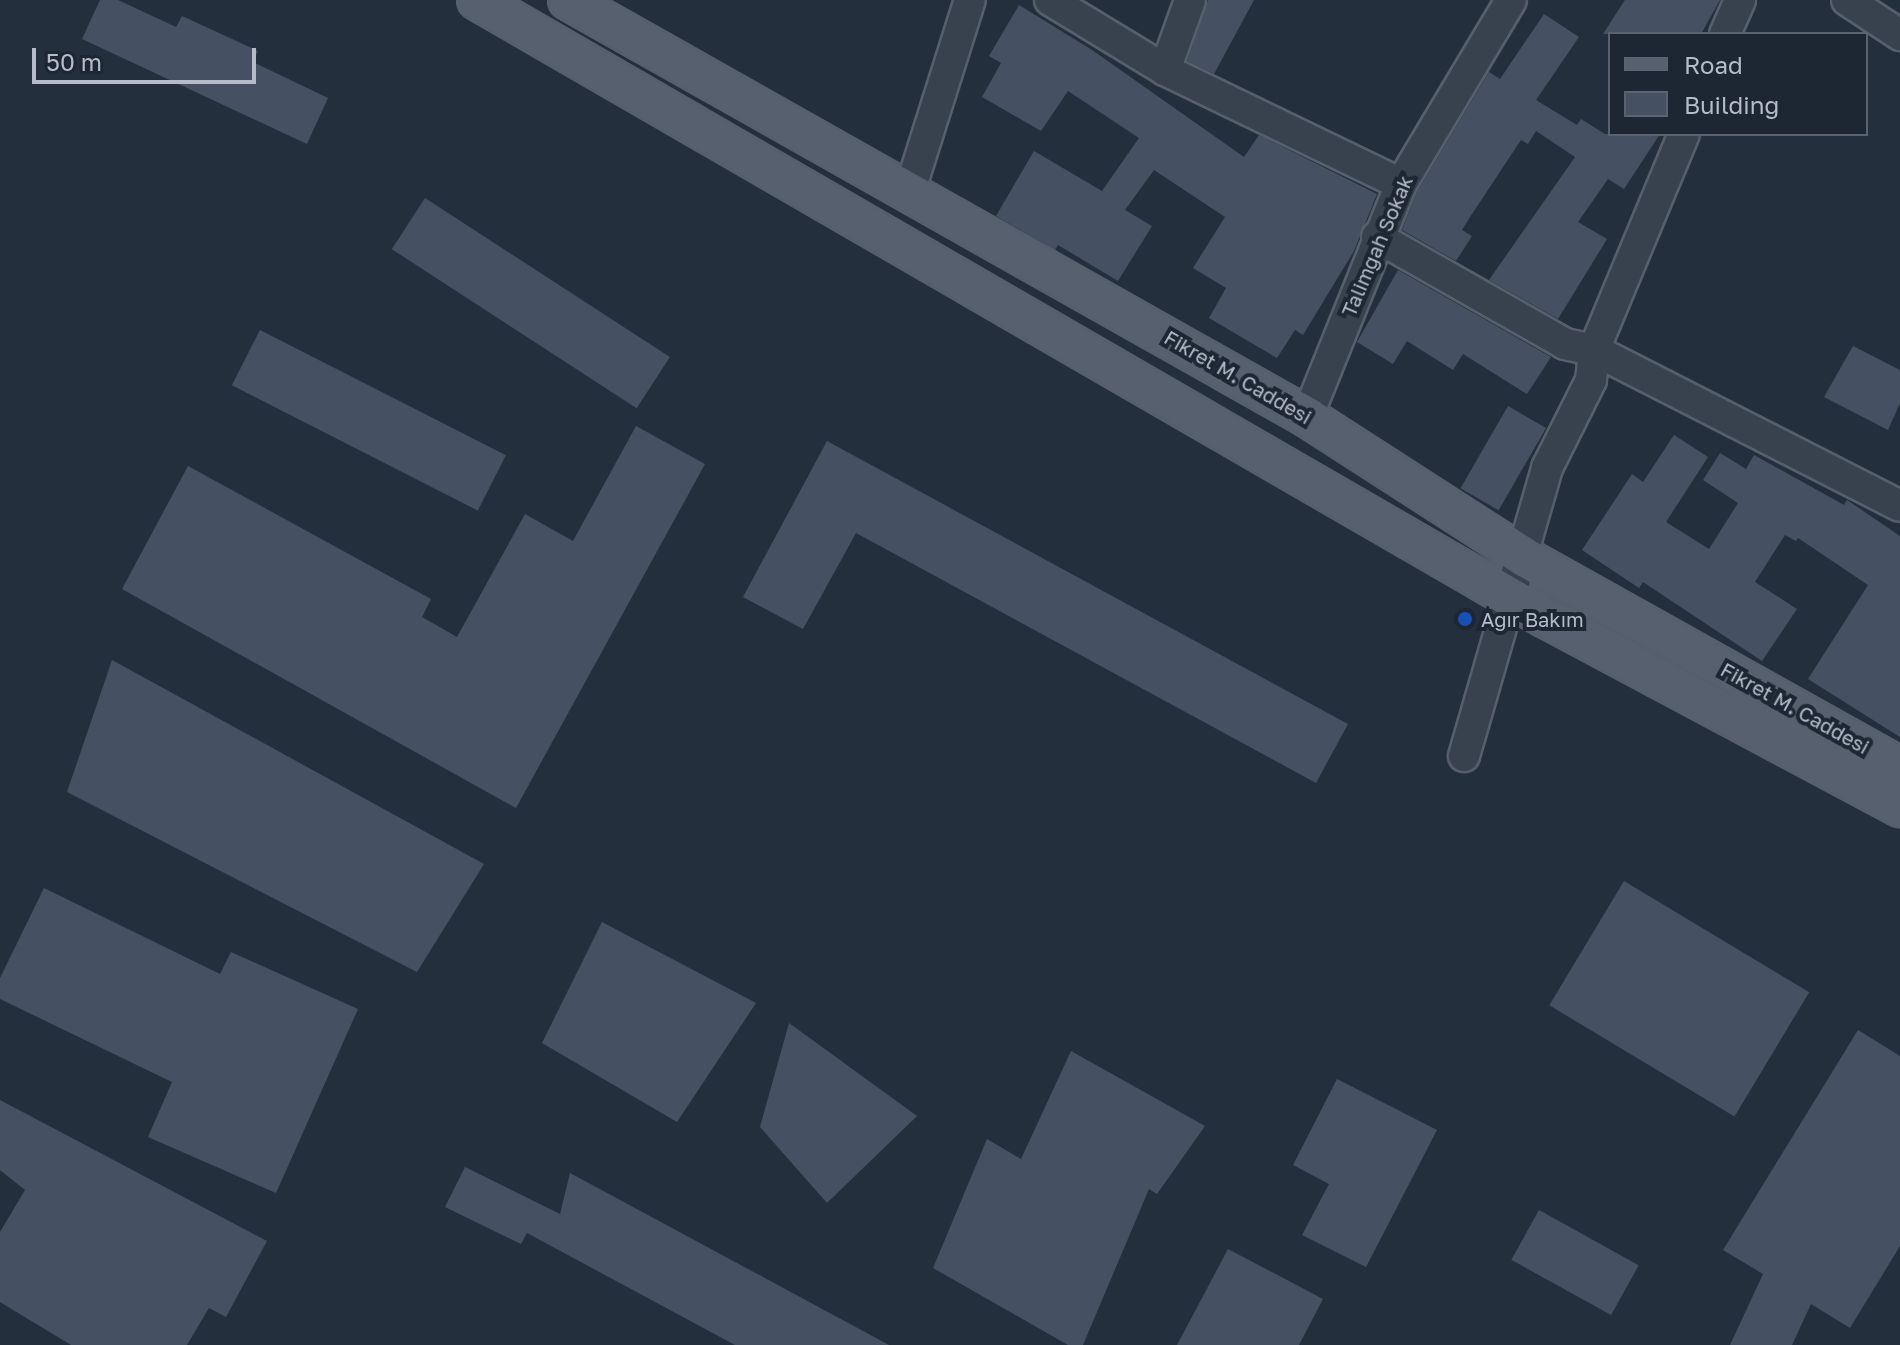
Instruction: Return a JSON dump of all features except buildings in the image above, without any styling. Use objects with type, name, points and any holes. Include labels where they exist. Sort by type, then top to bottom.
[{"type":"main road","points":[[477,0],[1511,598],[1900,807]]},
{"type":"main road","name":"Fikret M. Caddesi","points":[[568,0],[909,193],[1030,257],[1307,417],[1524,557],[1900,767]]},
{"type":"street","points":[[909,193],[970,0]]},
{"type":"street","points":[[1050,0],[1165,70],[1401,184]]},
{"type":"street","points":[[1165,70],[1190,0]]},
{"type":"street","name":"Talimgah Sokak","points":[[1307,417],[1377,237],[1401,184],[1511,0]]},
{"type":"street","points":[[1726,32],[1740,0]]},
{"type":"street","points":[[1847,0],[1900,35]]},
{"type":"street","points":[[1464,756],[1524,557],[1547,468],[1591,380],[1594,350],[1683,136]]},
{"type":"street","points":[[1377,237],[1565,344],[1594,350],[1900,506]]},
{"type":"place","name":"Ağır Bakım","points":[[1465,619]]}]
